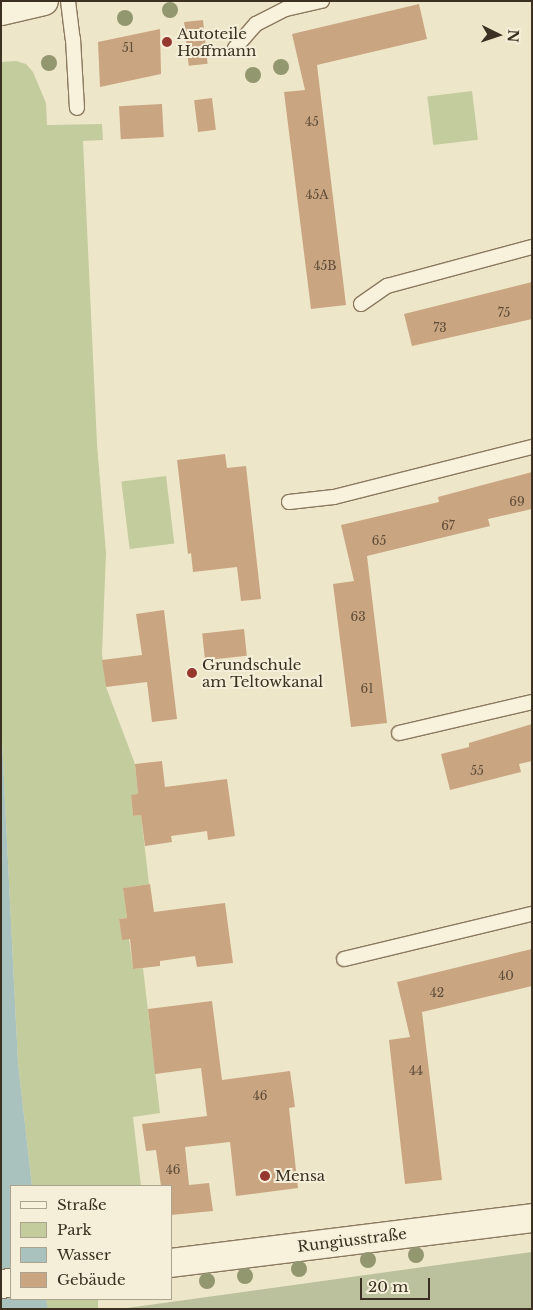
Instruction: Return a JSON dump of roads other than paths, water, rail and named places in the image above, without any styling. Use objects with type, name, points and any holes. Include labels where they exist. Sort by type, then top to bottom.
[{"type":"street","points":[[1,11],[44,1]]},
{"type":"street","name":"Rungiusstraße","points":[[172,1263],[532,1218]]},
{"type":"lane","points":[[68,1],[77,108]]},
{"type":"lane","points":[[235,48],[256,24],[286,9],[322,1]]},
{"type":"lane","points":[[361,304],[387,286],[532,247]]},
{"type":"lane","points":[[289,502],[334,498],[532,447]]},
{"type":"lane","points":[[399,733],[532,702]]},
{"type":"lane","points":[[344,959],[532,914]]},
{"type":"water","points":[[1,720],[18,1063],[32,1185],[10,1185],[10,1300],[46,1300],[48,1309],[1,1309]]},
{"type":"place","name":"Autoteile Hoffmann","points":[[167,42]]},
{"type":"place","name":"Grundschule am Teltowkanal","points":[[192,673]]},
{"type":"place","name":"Mensa","points":[[265,1176]]}]
